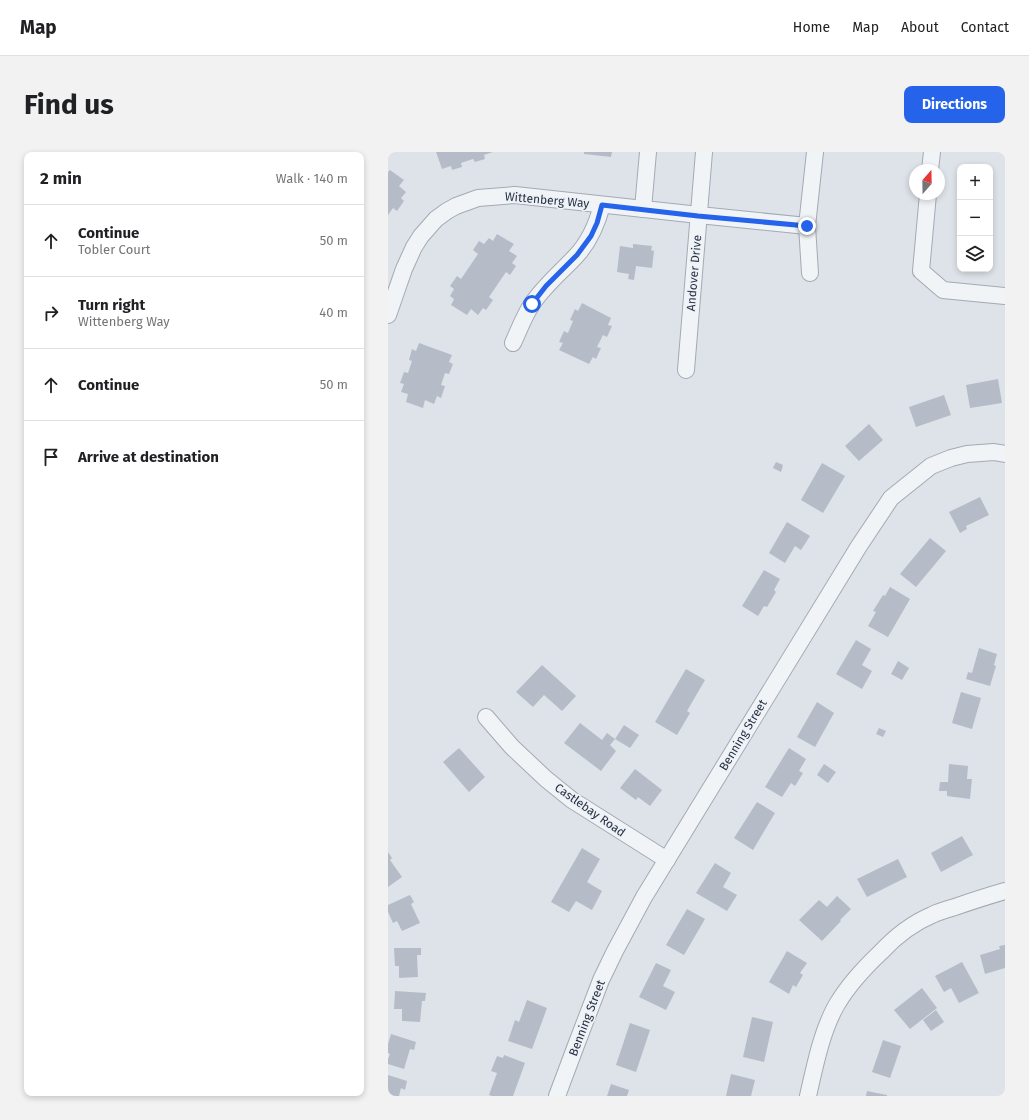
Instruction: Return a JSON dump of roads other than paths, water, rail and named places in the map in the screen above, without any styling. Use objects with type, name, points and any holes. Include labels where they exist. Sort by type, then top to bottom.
[{"type":"street","points":[[643,209],[648,152]]},
{"type":"street","name":"Andover Drive","points":[[686,370],[704,152]]},
{"type":"street","points":[[810,273],[807,226],[815,152]]},
{"type":"street","points":[[931,164],[932,152]]},
{"type":"street","name":"Wittenberg Way","points":[[388,315],[404,269],[414,247],[422,236],[436,219],[456,206],[478,198],[514,195],[698,216],[807,226]]},
{"type":"street","points":[[927,200],[921,271],[942,290],[1005,296]]},
{"type":"street","points":[[513,343],[532,304],[546,286],[577,255],[591,236],[597,223],[602,205]]},
{"type":"street","name":"Benning Street","points":[[558,1096],[574,1048],[601,980],[644,897],[855,553],[891,498],[931,466],[952,458],[978,452],[1005,454]]},
{"type":"street","name":"Castlebay Road","points":[[486,717],[512,747],[546,779],[572,800],[667,860]]},
{"type":"street","points":[[808,1096],[824,1035],[836,1006],[860,973],[886,946],[900,934],[917,923],[932,915],[1005,891]]}]
